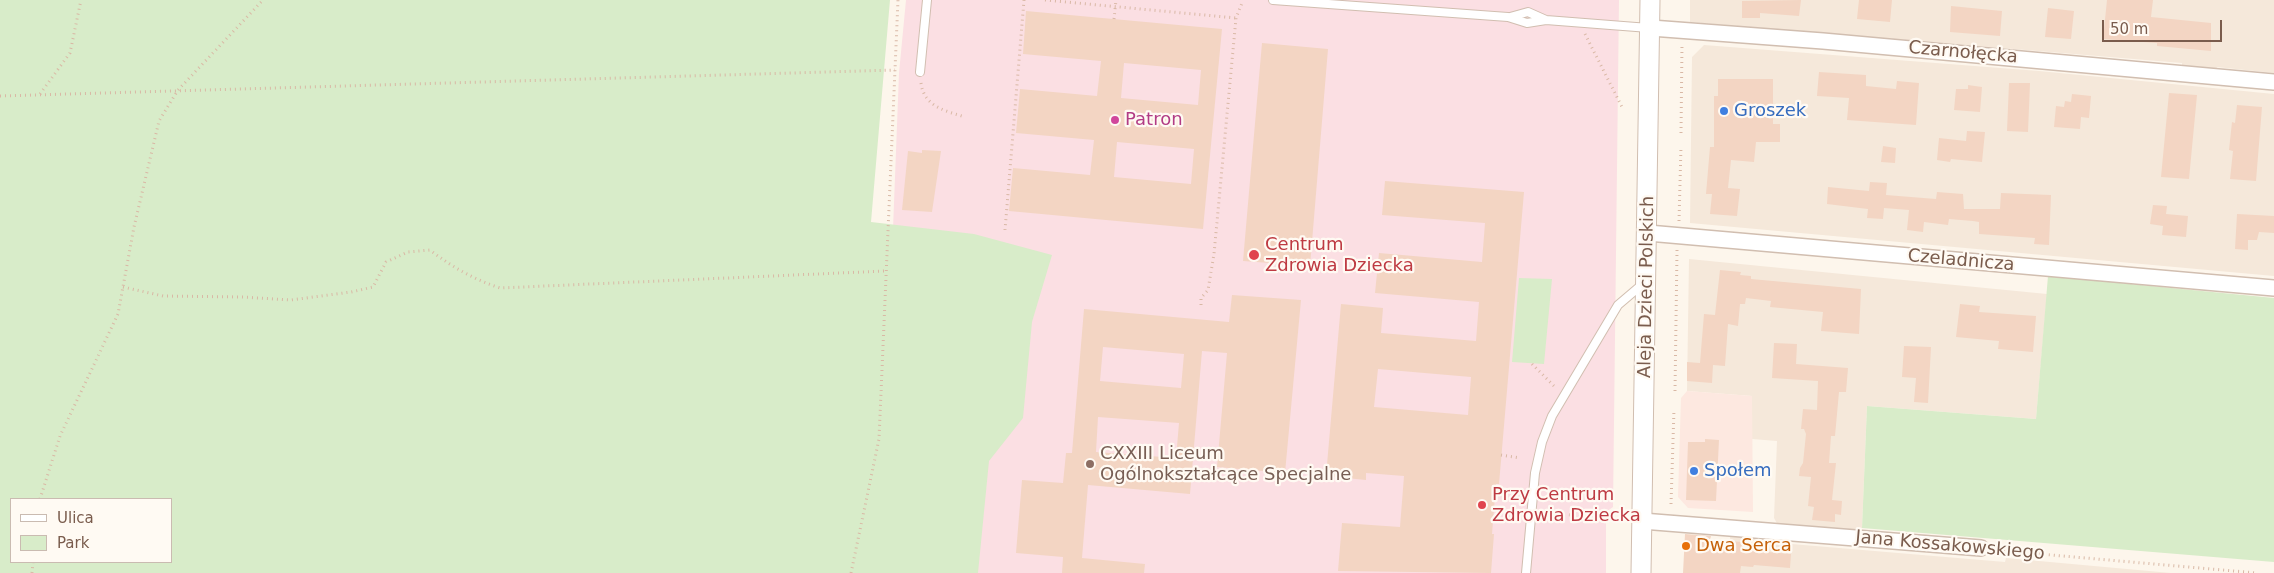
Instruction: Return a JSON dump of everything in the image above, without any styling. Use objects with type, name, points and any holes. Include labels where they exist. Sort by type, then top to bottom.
[{"type":"street","name":"Aleja Dzieci Polskich","points":[[1641,573],[1648,233],[1650,0]]},
{"type":"street","name":"Czarnołęcka","points":[[1651,28],[1796,38],[2274,82]]},
{"type":"street","name":"Czeladnicza","points":[[1648,233],[2274,288]]},
{"type":"street","name":"Jana Kossakowskiego","points":[[1642,521],[1981,548]]},
{"type":"lane","points":[[920,72],[927,0]]},
{"type":"lane","points":[[1273,0],[1508,17],[1526,23],[1546,20],[1651,28]]},
{"type":"lane","points":[[1526,573],[1535,473],[1542,442],[1552,416],[1618,305],[1638,288],[1646,285]]},
{"type":"path","points":[[40,94],[70,53],[81,0]]},
{"type":"path","points":[[40,498],[60,436],[118,314],[159,121],[178,90],[263,0]]},
{"type":"path","points":[[851,573],[879,439],[898,0]]},
{"type":"path","points":[[1005,230],[1024,0]]},
{"type":"path","points":[[1045,0],[1236,18]]},
{"type":"path","points":[[1114,19],[1116,0]]},
{"type":"path","points":[[1201,305],[1200,298],[1208,290],[1214,254],[1236,18],[1242,3]]},
{"type":"path","points":[[1579,22],[1622,107]]},
{"type":"path","points":[[1681,133],[1682,38]]},
{"type":"path","points":[[0,96],[895,70]]},
{"type":"path","points":[[920,72],[922,91],[934,106],[965,117]]},
{"type":"path","points":[[1679,221],[1681,146]]},
{"type":"path","points":[[1675,392],[1677,247]]},
{"type":"path","points":[[123,287],[163,296],[291,300],[373,287],[386,262],[408,252],[430,250],[449,265],[478,281],[500,288],[885,271]]},
{"type":"path","points":[[1532,364],[1555,387]]},
{"type":"path","points":[[1671,504],[1674,409]]},
{"type":"path","points":[[1501,455],[1520,458]]},
{"type":"path","points":[[1544,513],[1610,518]]},
{"type":"path","name":"Jana Kossakowskiego","points":[[1981,548],[2257,573]]},
{"type":"shaded area","name":"Centrum Zdrowia Dziecka","points":[[906,0],[1619,0],[1613,507],[1606,512],[1606,573],[857,573],[885,437],[899,73]]},
{"type":"shaded area","points":[[1690,0],[2274,0],[2274,73],[2217,67],[2216,71],[2182,67],[2182,63],[1690,22]]},
{"type":"shaded area","points":[[1704,45],[2039,71],[2274,94],[2274,276],[1690,223],[1692,57]]},
{"type":"shaded area","points":[[1689,259],[2047,294],[2036,419],[1867,406],[1862,528],[1856,528],[1855,534],[1779,527],[1774,518],[1777,441],[1752,439],[1752,396],[1687,391]]},
{"type":"shaded area","points":[[1687,391],[1752,396],[1753,512],[1688,508],[1678,497],[1681,398]]},
{"type":"shaded area","points":[[1730,534],[1756,536],[1756,541],[2005,562],[2006,558],[2171,573],[1697,573],[1730,541]]},
{"type":"green space","points":[[0,0],[890,0],[871,222],[974,234],[1052,255],[1032,322],[1023,418],[989,461],[978,573],[0,573]]},
{"type":"green space","points":[[2048,276],[2274,298],[2274,562],[1862,528],[1867,406],[2036,419]]},
{"type":"green space","points":[[1519,278],[1552,279],[1544,364],[1512,362]]},
{"type":"building","points":[[1801,0],[1799,16],[1760,13],[1760,18],[1742,18],[1742,1]]},
{"type":"building","points":[[1859,0],[1892,0],[1890,22],[1857,19]]},
{"type":"building","points":[[2107,0],[2153,0],[2151,17],[2211,23],[2211,51],[2157,46],[2157,43],[2103,39]]},
{"type":"building","points":[[1951,6],[2002,11],[2000,36],[1950,32]]},
{"type":"building","points":[[2048,8],[2074,11],[2071,39],[2045,37]]},
{"type":"building","name":"Patron","points":[[1026,11],[1222,29],[1203,229],[1009,211],[1013,168],[1090,175],[1094,140],[1016,133],[1020,89],[1097,96],[1101,61],[1023,54]],"holes":[[[1124,63],[1201,70],[1198,105],[1121,98]],[[1117,142],[1194,149],[1191,184],[1114,177]]]},
{"type":"building","points":[[1262,43],[1328,49],[1310,266],[1243,261]]},
{"type":"building","points":[[1819,72],[1866,75],[1866,86],[1896,89],[1897,81],[1919,83],[1916,125],[1847,120],[1849,98],[1817,96]]},
{"type":"building","points":[[1718,79],[1773,79],[1773,124],[1780,124],[1780,142],[1756,142],[1754,162],[1731,160],[1728,188],[1740,189],[1737,216],[1710,214],[1712,194],[1706,194],[1710,147],[1714,147],[1714,96],[1718,96]]},
{"type":"building","points":[[2009,83],[2030,83],[2028,132],[2007,131]]},
{"type":"building","points":[[1968,85],[1982,87],[1980,112],[1954,110],[1956,89],[1968,89]]},
{"type":"building","points":[[2169,93],[2197,95],[2189,179],[2161,177]]},
{"type":"building","points":[[2072,94],[2091,96],[2089,118],[2081,117],[2080,129],[2054,127],[2056,106],[2064,107],[2065,101],[2071,102]]},
{"type":"building","points":[[2237,105],[2262,107],[2256,181],[2230,179],[2233,151],[2229,150],[2232,122],[2235,123]]},
{"type":"building","points":[[1967,131],[1985,132],[1982,162],[1951,159],[1950,162],[1937,160],[1939,138],[1966,141]]},
{"type":"building","points":[[1883,146],[1896,148],[1895,163],[1881,162]]},
{"type":"building","points":[[922,150],[941,151],[932,212],[902,210],[908,151],[922,153]]},
{"type":"building","points":[[1385,181],[1524,192],[1499,484],[1496,484],[1491,573],[1338,571],[1342,523],[1400,527],[1404,476],[1366,473],[1366,480],[1326,476],[1341,304],[1383,308],[1381,333],[1476,341],[1479,302],[1375,293],[1379,253],[1482,262],[1485,223],[1382,215]],"holes":[[[1378,369],[1471,377],[1468,415],[1374,407]]]},
{"type":"building","points":[[1870,182],[1887,183],[1886,195],[1936,199],[1937,192],[1963,194],[1964,209],[2000,209],[2001,193],[2051,195],[2049,245],[2034,244],[2035,238],[1979,234],[1979,222],[1973,221],[1949,219],[1948,225],[1924,222],[1923,232],[1907,230],[1909,210],[1884,208],[1883,219],[1867,218],[1868,209],[1827,204],[1828,187],[1869,191]]},
{"type":"building","points":[[2153,205],[2167,206],[2166,214],[2188,216],[2186,237],[2162,235],[2163,226],[2150,224]]},
{"type":"building","points":[[2237,214],[2274,216],[2274,233],[2259,232],[2257,240],[2248,240],[2248,250],[2235,249]]},
{"type":"building","points":[[1720,270],[1741,272],[1740,275],[1751,276],[1751,279],[1861,289],[1859,334],[1821,331],[1823,312],[1770,307],[1771,301],[1746,298],[1745,304],[1740,304],[1738,326],[1728,324],[1725,366],[1713,365],[1712,383],[1687,381],[1687,362],[1700,363],[1704,314],[1715,315]]},
{"type":"building","points":[[1232,295],[1301,300],[1285,473],[1217,467],[1227,353],[1202,351],[1190,494],[1088,485],[1082,558],[1145,564],[1144,573],[1062,573],[1063,557],[1016,553],[1022,480],[1063,483],[1066,453],[1072,453],[1084,309],[1229,322]],"holes":[[[1103,347],[1184,354],[1181,388],[1100,381]],[[1098,417],[1179,423],[1176,458],[1096,452]]]},
{"type":"building","points":[[1960,304],[1980,306],[1979,312],[2036,316],[2033,352],[1998,349],[1999,341],[1956,337]]},
{"type":"building","points":[[1774,343],[1797,344],[1796,364],[1848,368],[1846,392],[1839,392],[1835,436],[1831,436],[1829,463],[1836,463],[1832,500],[1842,501],[1841,515],[1835,514],[1835,522],[1812,520],[1814,507],[1808,506],[1811,477],[1799,476],[1803,463],[1806,434],[1804,429],[1801,429],[1803,409],[1817,410],[1818,381],[1772,378]]},
{"type":"building","points":[[1904,346],[1931,347],[1928,403],[1914,402],[1916,378],[1902,377]]},
{"type":"building","points":[[1705,439],[1719,440],[1716,501],[1686,500],[1688,442],[1705,442]]},
{"type":"building","points":[[1685,534],[1711,536],[1710,540],[1744,542],[1743,548],[1755,549],[1755,551],[1791,554],[1790,568],[1754,565],[1753,567],[1741,566],[1740,573],[1683,573]]},
{"type":"place","name":"Groszek","points":[[1724,111]]},
{"type":"place","name":"Patron","points":[[1115,120]]},
{"type":"place","name":"Centrum Zdrowia Dziecka","points":[[1254,255]]},
{"type":"place","name":"CXXIII Liceum Ogólnokształcące Specjalne","points":[[1090,464]]},
{"type":"place","name":"Społem","points":[[1694,471]]},
{"type":"place","name":"Przy Centrum Zdrowia Dziecka","points":[[1482,505]]},
{"type":"place","name":"Dwa Serca","points":[[1686,546]]}]
